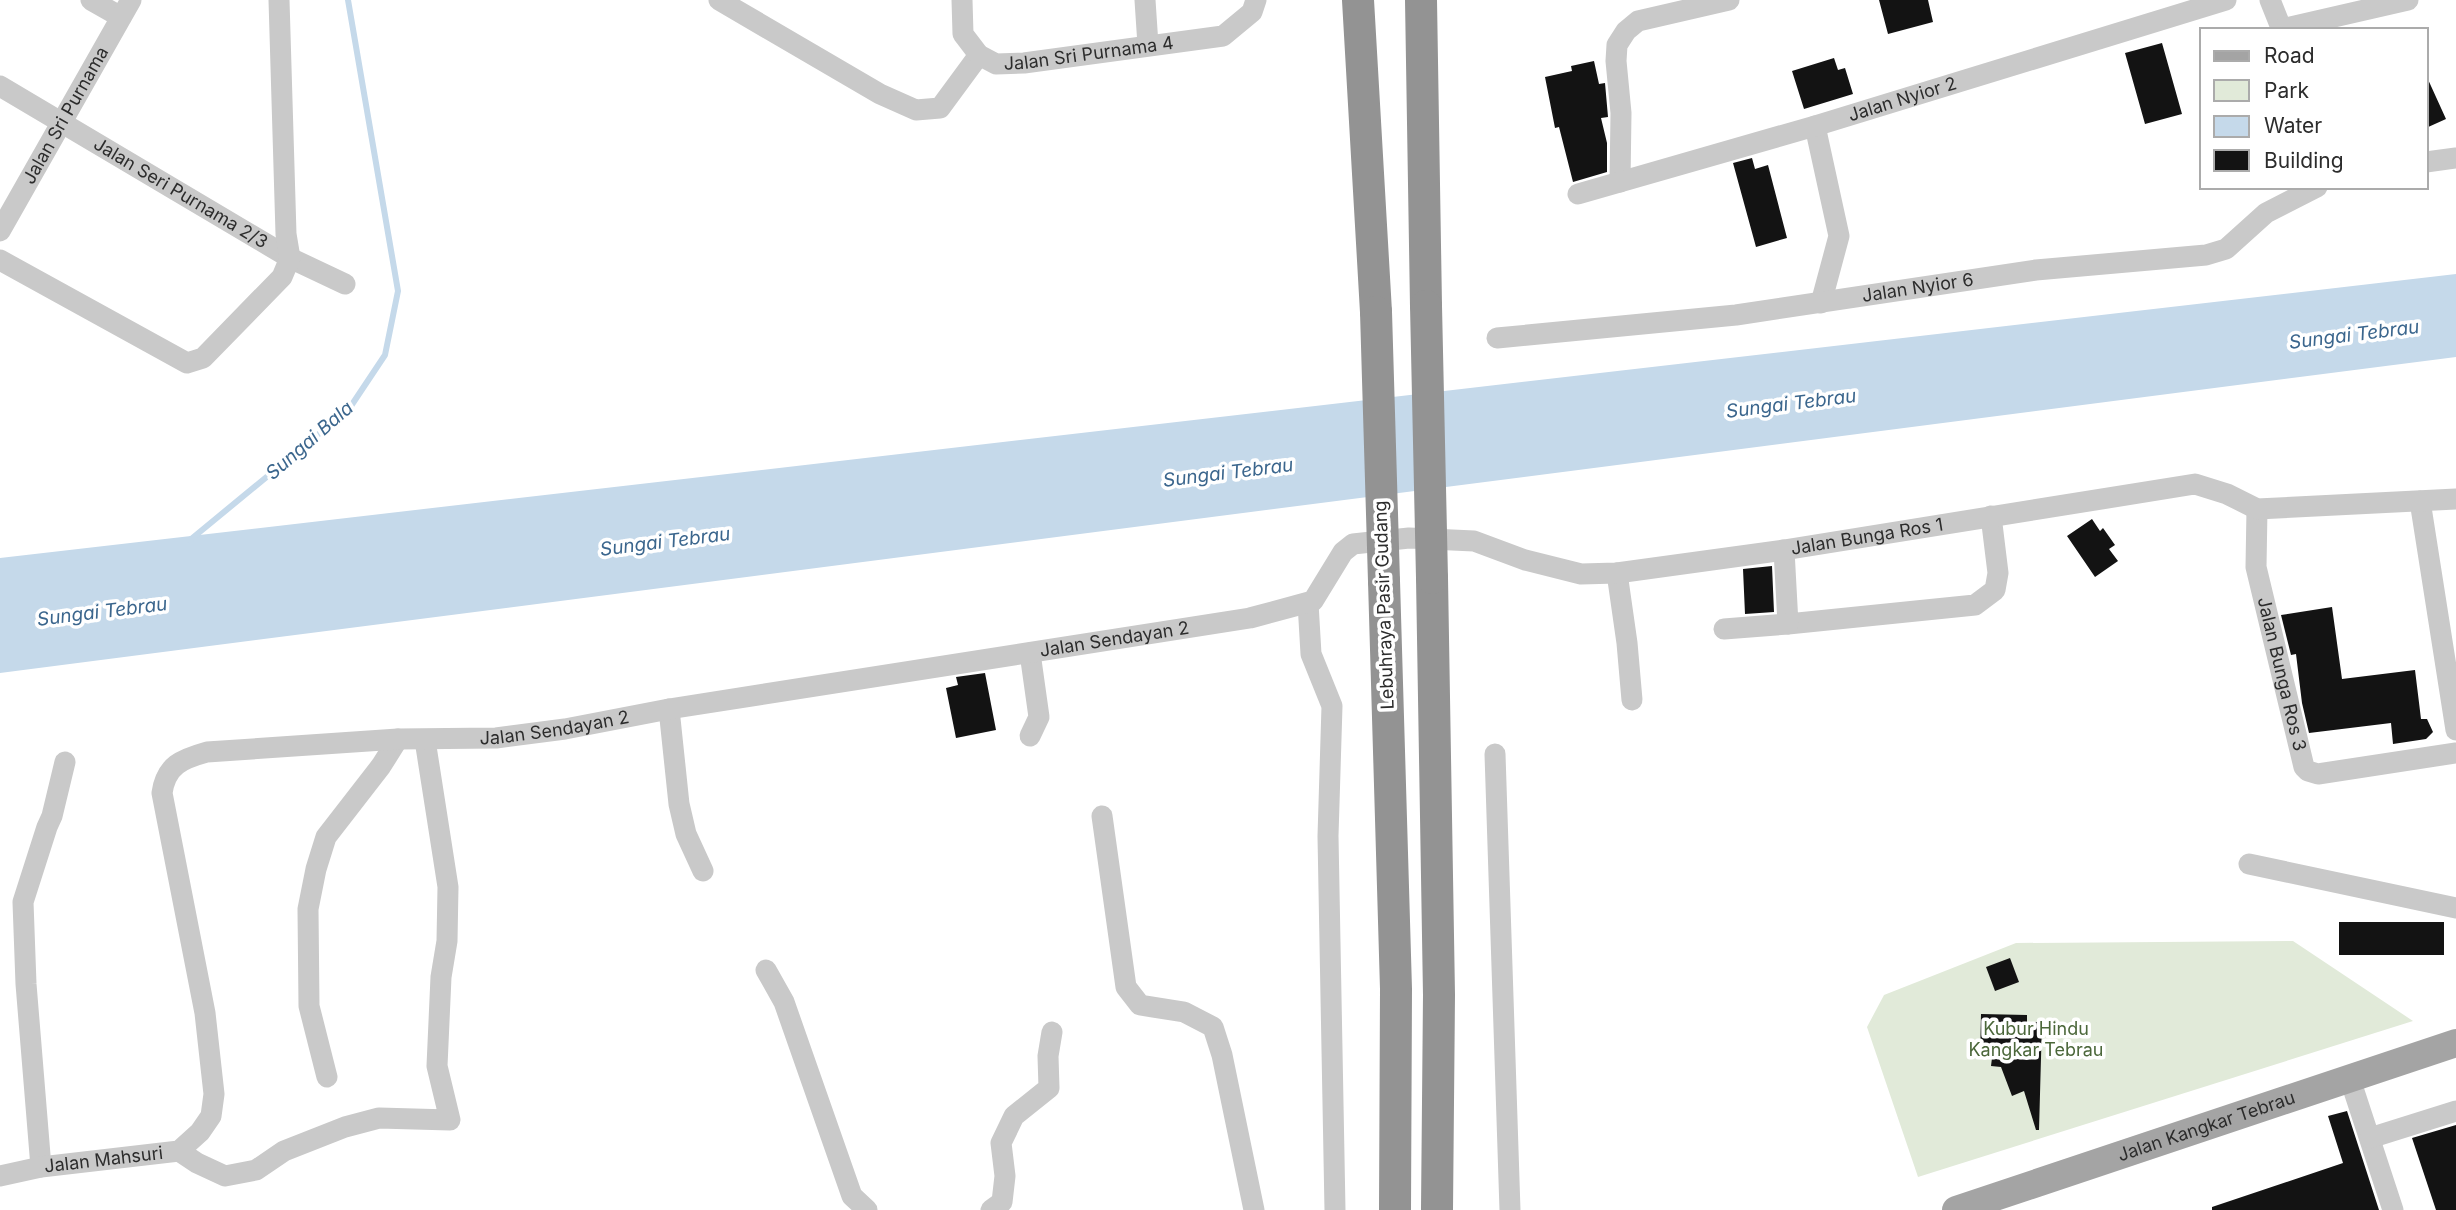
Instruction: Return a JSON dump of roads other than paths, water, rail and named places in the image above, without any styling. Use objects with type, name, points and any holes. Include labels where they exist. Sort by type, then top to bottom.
[{"type":"highway","points":[[1421,0],[1439,995],[1437,1210]]},
{"type":"highway","name":"Lebuhraya Pasir Gudang","points":[[1355,8],[1368,154],[1376,312],[1396,989],[1395,1210]]},
{"type":"main road","name":"Jalan Kangkar Tebrau","points":[[1956,1210],[2456,1044]]},
{"type":"street","points":[[91,0],[126,9]]},
{"type":"street","points":[[0,260],[187,363],[203,358],[282,277],[290,258],[286,234],[279,0]]},
{"type":"street","points":[[719,0],[880,94],[916,110],[940,107],[978,55]]},
{"type":"street","name":"Jalan Sri Purnama 4","points":[[961,0],[963,34],[978,55],[996,64],[1024,63],[1223,36],[1254,6]]},
{"type":"street","points":[[1145,0],[1148,46]]},
{"type":"street","points":[[1620,182],[1621,113],[1617,45],[1626,31],[1638,21],[1729,0]]},
{"type":"street","name":"Jalan Nyior 2","points":[[1578,194],[1815,126],[2226,0]]},
{"type":"street","points":[[2270,0],[2282,28]]},
{"type":"street","points":[[2286,28],[2408,0]]},
{"type":"street","name":"Jalan Sri Purnama","points":[[0,231],[126,9]]},
{"type":"street","name":"Jalan Seri Purnama 2/3","points":[[0,86],[290,258],[345,284]]},
{"type":"street","points":[[1815,126],[1839,236],[1821,303]]},
{"type":"street","points":[[2428,162],[2456,158]]},
{"type":"street","name":"Jalan Nyior 6","points":[[1497,338],[1737,315],[2036,270],[2206,255],[2226,249],[2266,213],[2313,189]]},
{"type":"street","name":"Jalan Bunga Ros 1","points":[[1308,603],[1316,598],[1343,552],[1353,544],[1409,538],[1474,541],[1525,560],[1581,574],[1617,573],[1784,550],[2195,484],[2227,494],[2257,509],[2456,499]]},
{"type":"street","points":[[2420,501],[2456,730]]},
{"type":"street","name":"Jalan Bunga Ros 3","points":[[2257,509],[2256,566],[2304,767],[2318,774],[2456,753]]},
{"type":"street","points":[[1724,629],[1975,605],[1995,590],[1997,582],[1997,556],[1991,516]]},
{"type":"street","points":[[1784,550],[1788,624]]},
{"type":"street","points":[[1617,573],[1632,699]]},
{"type":"street","points":[[1308,603],[1311,654],[1332,706],[1328,836],[1335,1210]]},
{"type":"street","name":"Jalan Sendayan 2","points":[[200,1132],[211,1116],[214,1094],[205,1013],[162,793],[164,778],[174,766],[189,757],[207,752],[398,739],[496,738],[565,729],[669,709],[1250,618],[1308,603]]},
{"type":"street","points":[[1030,653],[1039,717],[1030,736]]},
{"type":"street","points":[[669,709],[686,834],[703,871]]},
{"type":"street","points":[[327,1077],[309,1006],[308,909],[313,883],[326,837],[381,766],[398,739]]},
{"type":"street","points":[[179,1151],[225,1176],[256,1170],[284,1151],[345,1127],[379,1118],[450,1120],[437,1066],[441,977],[447,941],[448,887],[425,740]]},
{"type":"street","points":[[1495,754],[1510,1210]]},
{"type":"street","points":[[41,1167],[26,984],[23,902],[52,816],[65,762]]},
{"type":"street","points":[[1102,816],[1126,987],[1140,1005],[1184,1012],[1213,1027],[1222,1055],[1254,1210]]},
{"type":"street","points":[[2249,864],[2456,908]]},
{"type":"street","points":[[766,970],[785,1002],[852,1196],[867,1210]]},
{"type":"street","points":[[991,1210],[1002,1202],[1005,1176],[1001,1143],[1005,1134],[1014,1116],[1049,1088],[1048,1056],[1052,1032]]},
{"type":"street","points":[[2350,1079],[2393,1210]]},
{"type":"street","points":[[2370,1138],[2456,1111]]},
{"type":"street","name":"Jalan Mahsuri","points":[[0,1176],[41,1167],[179,1151],[200,1132]]},
{"type":"water","name":"Sungai Tebrau","points":[[2456,274],[2456,357],[0,673],[0,558]]},
{"type":"waterway","name":"Sungai Bala","points":[[190,540],[349,409],[385,355],[398,291],[348,0]]},
{"type":"park label","name":"Kubur Hindu Kangkar Tebrau","points":[[2036,1039]]}]
